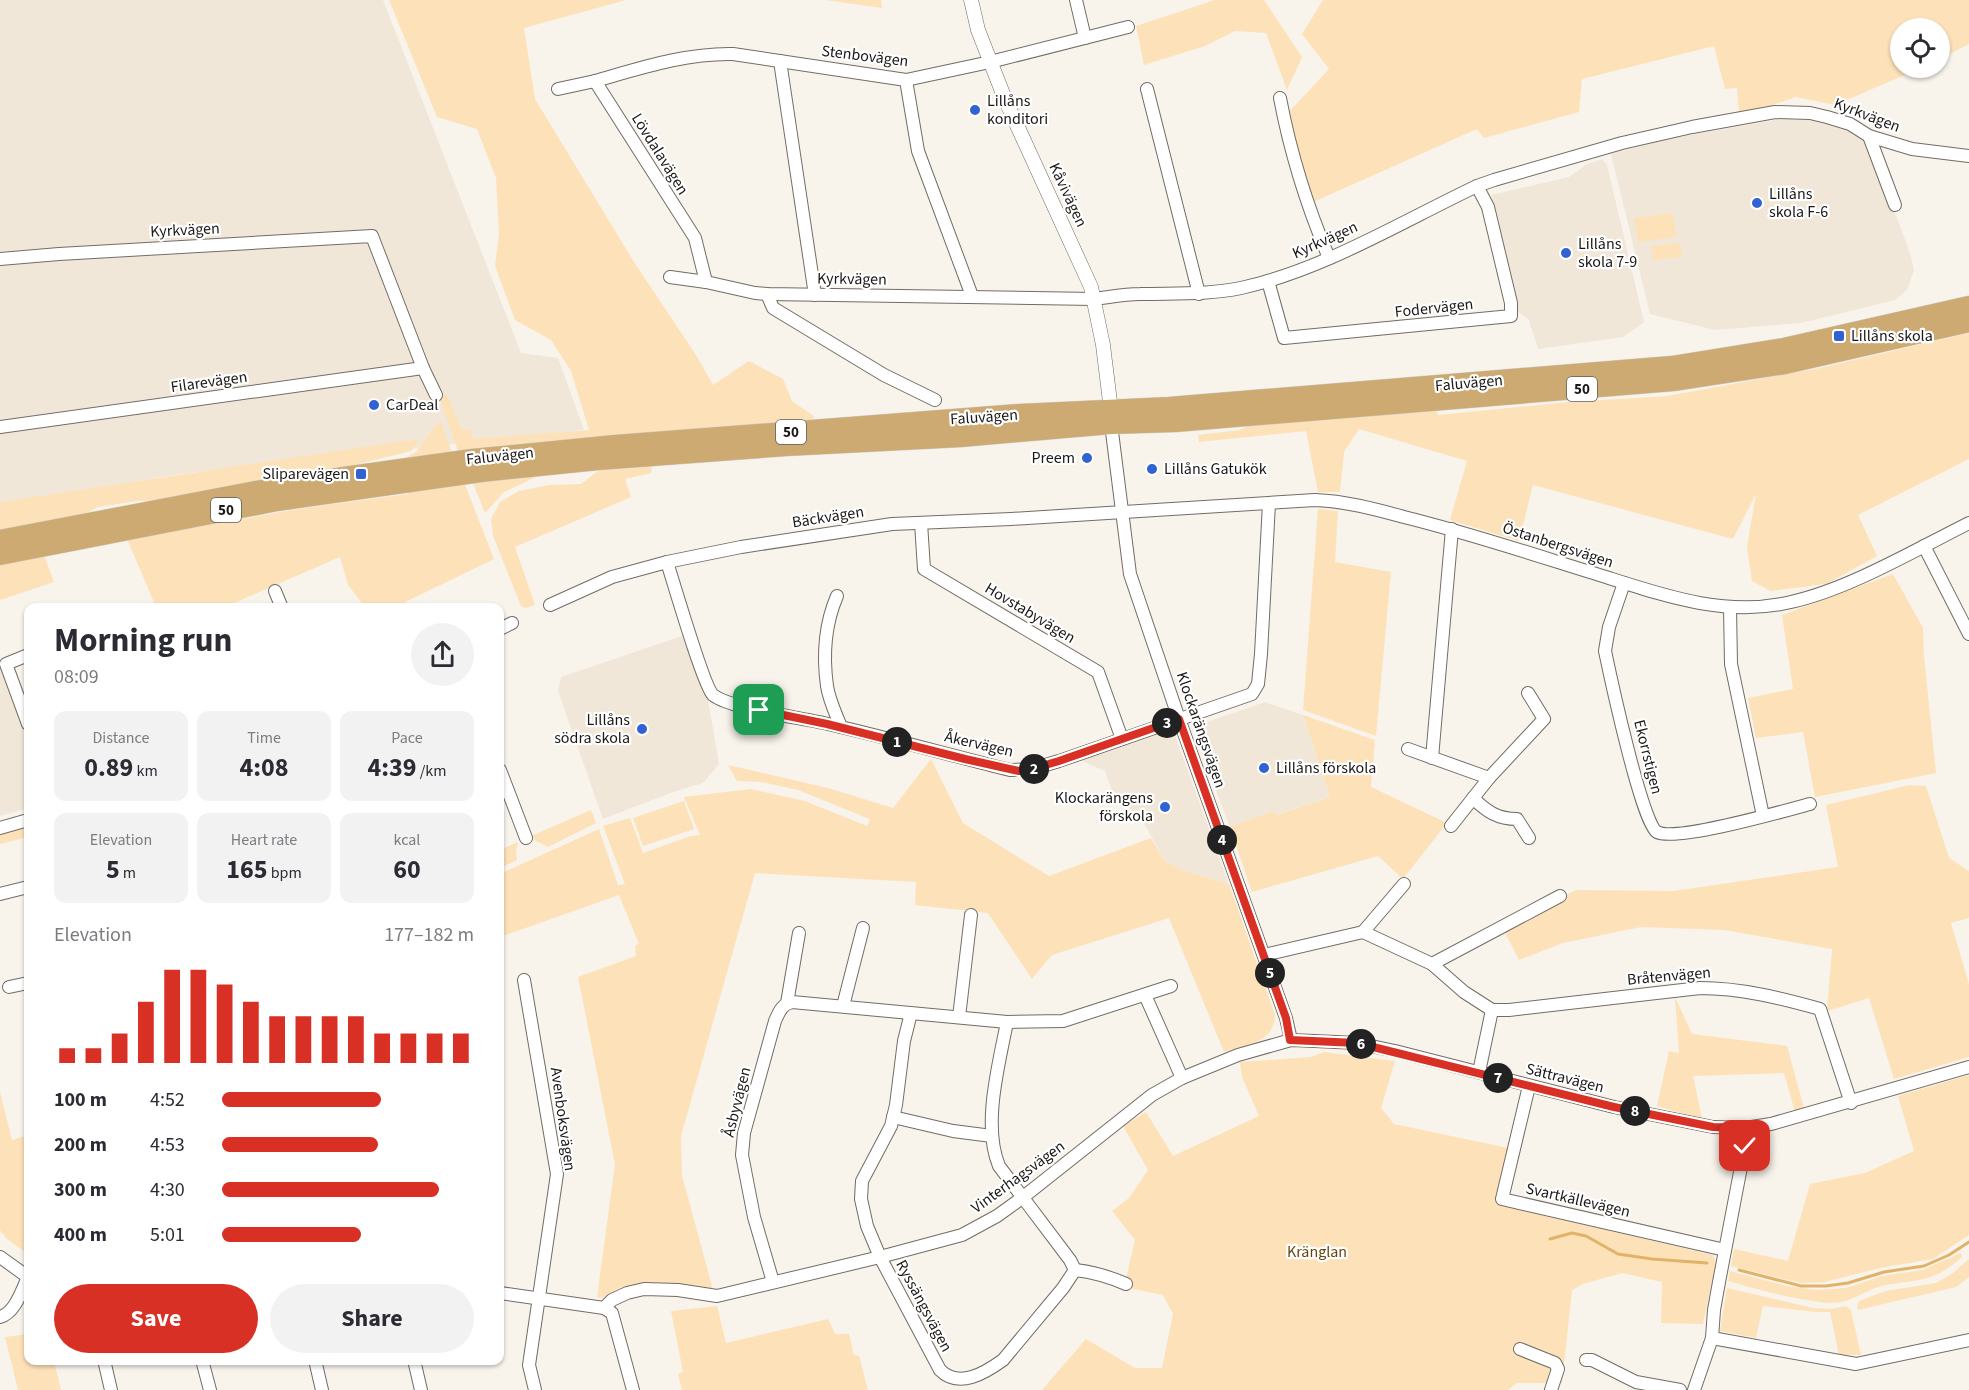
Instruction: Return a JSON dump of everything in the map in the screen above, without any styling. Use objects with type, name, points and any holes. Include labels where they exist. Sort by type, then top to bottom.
[{"type":"highway","name":"Faluvägen","points":[[1180,414],[1672,366],[1784,348],[1969,306]]},
{"type":"highway","name":"Faluvägen","points":[[0,540],[342,477],[476,466],[961,436],[1111,417],[1684,380],[1785,364],[1969,321]]},
{"type":"highway","name":"Faluvägen","points":[[0,555],[450,469]]},
{"type":"street","name":"Kåvivägen","points":[[971,0],[978,30],[1005,99],[1083,268],[1094,299],[1103,345],[1111,417]]},
{"type":"street","points":[[1076,0],[1085,38]]},
{"type":"street","name":"Stenbovägen","points":[[595,81],[696,55],[733,54],[906,80],[990,62],[1128,27]]},
{"type":"street","points":[[780,61],[815,295]]},
{"type":"street","points":[[906,80],[918,151],[972,296]]},
{"type":"street","points":[[558,89],[595,81]]},
{"type":"street","name":"Lövdalavägen","points":[[595,81],[695,238],[706,282]]},
{"type":"street","points":[[1147,89],[1199,294]]},
{"type":"street","points":[[1280,98],[1302,191],[1329,258]]},
{"type":"street","name":"Kyrkvägen","points":[[670,277],[767,294],[1094,299],[1138,294],[1199,294],[1268,281],[1329,258],[1477,186],[1622,143],[1775,112],[1810,113],[1850,124],[1869,136],[1912,149],[1969,156]]},
{"type":"street","points":[[1869,136],[1895,205]]},
{"type":"street","name":"Fodervägen","points":[[1268,281],[1284,338],[1511,316],[1511,303],[1488,207],[1477,186]]},
{"type":"street","name":"Kyrkvägen","points":[[0,259],[372,236],[423,368]]},
{"type":"street","points":[[767,294],[773,308],[884,375],[935,400]]},
{"type":"street","points":[[423,368],[436,395]]},
{"type":"street","name":"Filarevägen","points":[[0,427],[423,368]]},
{"type":"street","name":"Klockarängsvägen","points":[[1111,417],[1130,574],[1179,719],[1286,1018],[1290,1040]]},
{"type":"street","name":"Östanbergsvägen","points":[[1121,512],[1328,501],[1359,506],[1452,529],[1678,600],[1730,608],[1789,603],[1820,594],[1969,523]]},
{"type":"street","name":"Åkervägen","points":[[666,561],[708,689],[714,695],[726,701],[759,710],[841,727],[1019,771],[1059,761],[1252,694],[1258,684],[1262,654],[1269,503]]},
{"type":"street","name":"Bäckvägen","points":[[550,605],[612,577],[666,561],[852,529],[892,524],[1121,512]]},
{"type":"street","name":"Hovstabyvägen","points":[[921,523],[924,569],[1098,672],[1122,739]]},
{"type":"street","points":[[1432,758],[1452,529]]},
{"type":"street","points":[[1924,546],[1969,634]]},
{"type":"street","name":"Ekorrstigen","points":[[1624,583],[1609,627],[1605,651],[1640,796],[1652,828],[1660,833],[1683,834],[1810,804]]},
{"type":"street","points":[[275,591],[280,603]]},
{"type":"street","points":[[837,596],[826,633],[826,657],[827,688],[841,727]]},
{"type":"street","points":[[1730,608],[1731,664],[1763,816]]},
{"type":"street","points":[[504,627],[512,623]]},
{"type":"street","points":[[24,657],[6,664],[24,712]]},
{"type":"street","points":[[1451,826],[1489,778],[1544,719],[1528,693]]},
{"type":"street","points":[[1408,749],[1489,778]]},
{"type":"street","points":[[504,780],[526,838]]},
{"type":"street","points":[[1473,798],[1494,815],[1504,819],[1517,819],[1529,837]]},
{"type":"street","points":[[0,828],[24,821]]},
{"type":"street","points":[[1264,955],[1363,932],[1404,884]]},
{"type":"street","points":[[0,894],[24,888]]},
{"type":"street","points":[[1432,964],[1560,896]]},
{"type":"street","points":[[959,1017],[971,915]]},
{"type":"street","points":[[843,1006],[864,928]]},
{"type":"street","points":[[1363,932],[1432,964],[1464,992],[1492,1010],[1479,1072]]},
{"type":"street","name":"Åsbyvägen","points":[[773,1282],[754,1217],[742,1155],[744,1133],[775,1021],[787,1003],[799,933]]},
{"type":"street","name":"Avenboksvägen","points":[[524,980],[557,1174],[529,1365],[535,1390]]},
{"type":"street","points":[[9,987],[24,984]]},
{"type":"street","points":[[787,1003],[843,1006],[1007,1022],[1063,1021],[1171,986]]},
{"type":"street","name":"Bråtenvägen","points":[[1492,1010],[1700,988],[1732,989],[1798,1003],[1820,1009],[1851,1103]]},
{"type":"street","points":[[1145,995],[1182,1078]]},
{"type":"street","name":"Ryssängsvägen","points":[[910,1013],[891,1126],[862,1181],[863,1214],[880,1257],[939,1370],[947,1377],[957,1379],[975,1376],[1003,1360],[1049,1307],[1075,1270]]},
{"type":"street","points":[[1007,1022],[993,1106],[994,1155],[999,1166],[1070,1260],[1075,1270],[1112,1278],[1126,1284]]},
{"type":"street","name":"Sättravägen","points":[[1290,1040],[1357,1043],[1529,1086],[1713,1127],[1745,1128],[1771,1124],[1851,1103],[1969,1067]]},
{"type":"street","name":"Vinterhagsvägen","points":[[604,1308],[612,1300],[627,1293],[644,1290],[678,1290],[717,1296],[962,1235],[997,1216],[1022,1198],[1152,1095],[1182,1078],[1238,1055],[1290,1040]]},
{"type":"street","name":"Svartkällevägen","points":[[1529,1086],[1502,1199],[1725,1250]]},
{"type":"street","points":[[893,1117],[953,1131],[992,1136]]},
{"type":"street","points":[[1694,1390],[1712,1338],[1714,1310],[1745,1146],[1745,1128]]},
{"type":"street","points":[[0,1257],[24,1274]]},
{"type":"street","points":[[0,1317],[5,1316],[24,1285]]},
{"type":"street","points":[[504,1294],[604,1308],[612,1313],[633,1390]]},
{"type":"street","points":[[1712,1338],[1856,1364],[1969,1340]]},
{"type":"street","points":[[1520,1349],[1555,1363],[1558,1369],[1551,1390]]},
{"type":"street","points":[[1586,1359],[1613,1369],[1636,1382],[1680,1390]]},
{"type":"street","points":[[105,1365],[111,1390]]},
{"type":"street","points":[[203,1365],[210,1390]]},
{"type":"street","points":[[316,1365],[322,1390]]},
{"type":"street","points":[[415,1365],[421,1390]]},
{"type":"shaded area","points":[[0,0],[383,0],[521,353],[558,358],[584,430],[180,474],[0,505]]},
{"type":"shaded area","name":"Lillåns skola F-6","points":[[1781,119],[1832,121],[1867,138],[1910,253],[1914,270],[1907,290],[1895,300],[1801,323],[1715,330],[1650,314],[1611,154],[1668,139]]},
{"type":"shaded area","name":"Lillåns skola 7-9","points":[[1602,159],[1607,165],[1644,322],[1623,337],[1538,349],[1529,320],[1516,310],[1491,195],[1569,177],[1587,164]]},
{"type":"shaded area","name":"Lillåns södra skola","points":[[685,635],[707,694],[719,764],[703,783],[603,819],[558,691],[561,677]]},
{"type":"shaded area","points":[[0,667],[24,729],[24,809],[0,816]]},
{"type":"shaded area","name":"Lillåns förskola","points":[[1265,702],[1303,715],[1330,797],[1275,815],[1272,811],[1230,827],[1196,739],[1204,723]]},
{"type":"shaded area","name":"Klockarängens förskola","points":[[1163,729],[1174,733],[1229,884],[1185,871],[1165,861],[1141,818],[1114,797],[1105,771],[1075,758]]},
{"type":"green space","points":[[389,0],[626,0],[524,28],[535,99],[634,262],[696,355],[713,385],[749,361],[783,379],[792,401],[815,417],[807,422],[459,454],[439,397],[447,394],[462,430],[471,430],[472,439],[589,430],[571,371],[551,340],[515,320],[495,266],[499,233],[496,178],[477,129],[437,117]]},
{"type":"green space","points":[[825,0],[881,0],[882,8]]},
{"type":"green space","points":[[1215,0],[1264,0],[1302,57],[1287,90],[1266,33],[1235,31],[1205,46],[1144,65],[1136,26]]},
{"type":"green space","points":[[1323,0],[1969,0],[1969,44],[1950,54],[1950,18],[1890,18],[1890,78],[1898,78],[1835,105],[1796,97],[1739,113],[1737,88],[1725,89],[1714,46],[1582,79],[1579,112],[1484,138],[1477,129],[1311,203],[1285,116],[1329,69],[1302,34]]},
{"type":"green space","points":[[1673,213],[1676,237],[1638,242],[1634,218]]},
{"type":"green space","points":[[1680,243],[1682,257],[1653,260],[1651,246]]},
{"type":"green space","points":[[1969,333],[1969,459],[1858,515],[1877,556],[1826,584],[1771,591],[1752,581],[1747,547],[1756,494],[1733,539],[1533,485],[1519,541],[1450,520],[1467,461],[1359,429],[1344,452],[1340,492],[1318,492],[1306,431],[1199,442],[1198,435],[1240,430],[1254,423],[1436,410],[1438,415],[1570,402],[1667,396],[1820,368]]},
{"type":"green space","points":[[441,422],[453,455],[407,460],[407,457],[416,452]]},
{"type":"green space","points":[[420,440],[411,451],[338,469],[164,500],[137,501],[98,507],[85,514],[32,526],[0,530],[0,502]]},
{"type":"green space","points":[[652,465],[651,473],[625,479],[631,497],[515,547],[535,605],[526,608],[521,606],[493,536],[491,519],[500,502],[519,491],[550,485],[581,484],[602,468]]},
{"type":"green space","points":[[533,475],[536,477],[504,492],[485,513],[472,481]]},
{"type":"green space","points":[[464,482],[494,559],[403,603],[362,603],[348,585],[340,557],[234,603],[154,603],[127,539],[304,508],[408,494],[409,489]]},
{"type":"green space","points":[[1318,509],[1338,511],[1335,562],[1391,572],[1376,736],[1303,710]]},
{"type":"green space","points":[[44,555],[54,582],[0,600],[0,564]]},
{"type":"green space","points":[[1893,574],[1923,628],[1936,773],[1815,797],[1803,732],[1756,738],[1748,698],[1793,689],[1782,615]]},
{"type":"green space","points":[[1303,715],[1375,740],[1371,787],[1447,823],[1403,879],[1378,856],[1252,892],[1230,827],[1272,811],[1276,815],[1330,797]]},
{"type":"green space","points":[[931,759],[963,823],[1049,876],[1151,838],[1165,861],[1185,871],[1229,884],[1275,1015],[1270,1031],[1258,1041],[1224,1052],[1169,918],[1052,955],[1032,979],[988,913],[915,905],[916,882],[755,873],[681,1136],[682,1175],[713,1290],[640,1285],[621,1287],[602,1298],[597,1297],[615,1164],[578,977],[636,956],[635,946],[639,944],[619,895],[504,936],[504,872],[599,829],[618,885],[625,884],[603,826],[630,818],[643,853],[700,835],[684,797],[751,789],[805,801],[867,826],[870,819],[798,790],[762,782],[737,781],[728,765],[828,788],[893,808]]},
{"type":"green space","points":[[1910,785],[1926,786],[1949,858],[1969,871],[1969,918],[1951,923],[1969,984],[1969,1057],[1894,1079],[1869,998],[1827,1011],[1832,949],[1724,930],[1641,927],[1563,943],[1519,960],[1503,929],[1576,890],[1673,891],[1838,867],[1826,805]]},
{"type":"green space","points":[[684,801],[694,829],[643,846],[633,818]]},
{"type":"green space","points":[[591,810],[596,823],[548,847],[531,836]]},
{"type":"green space","points":[[24,828],[24,838],[0,844],[0,835]]},
{"type":"green space","points":[[518,842],[517,860],[504,866],[504,848]]},
{"type":"green space","points":[[1675,997],[1692,1034],[1787,1046],[1804,1108],[1795,1112],[1784,1073],[1693,1076],[1702,1119],[1657,1106],[1669,1051],[1679,1053]]},
{"type":"green space","name":"Kränglan","points":[[1324,1052],[1395,1061],[1381,1108],[1394,1124],[1508,1148],[1498,1204],[1713,1255],[1716,1262],[1703,1324],[1661,1323],[1662,1282],[1622,1273],[1583,1284],[1572,1290],[1562,1383],[1517,1383],[1508,1390],[1042,1390],[1086,1339],[1135,1368],[1162,1368],[1173,1314],[1163,1295],[1124,1287],[1135,1240],[1112,1211],[1129,1198],[1148,1170],[1123,1126],[1146,1112],[1173,1156],[1259,1116],[1242,1077],[1240,1062],[1311,1057]]},
{"type":"green space","points":[[1969,1075],[1969,1235],[1933,1259],[1880,1268],[1825,1282],[1801,1283],[1731,1266],[1734,1249],[1788,1261],[1810,1184],[1865,1173],[1914,1151],[1898,1096]]},
{"type":"green space","points":[[0,1092],[12,1140],[24,1136],[24,1251],[7,1239],[0,1230]]},
{"type":"green space","points":[[1961,1253],[1962,1257],[1935,1275],[1880,1286],[1842,1302],[1819,1302],[1728,1281],[1730,1271],[1787,1286],[1816,1290],[1846,1288],[1882,1276],[1922,1270]]},
{"type":"green space","points":[[1969,1259],[1969,1277],[1956,1287],[1858,1310],[1859,1301],[1885,1291],[1936,1283],[1953,1273]]},
{"type":"green space","points":[[1727,1288],[1813,1308],[1832,1309],[1846,1306],[1851,1310],[1861,1355],[1839,1355],[1830,1312],[1763,1306],[1756,1338],[1720,1331]]},
{"type":"green space","points":[[717,1306],[726,1343],[828,1319],[835,1334],[849,1334],[854,1355],[859,1356],[868,1390],[682,1390],[678,1374],[683,1372],[671,1311]]},
{"type":"green space","points":[[24,1335],[24,1365],[55,1365],[61,1390],[18,1390],[5,1337]]},
{"type":"waterway","points":[[1550,1239],[1572,1233],[1586,1236],[1618,1254],[1707,1263]]},
{"type":"waterway","points":[[1739,1270],[1801,1286],[1826,1286],[1848,1283],[1884,1272],[1924,1266],[1949,1255],[1969,1242]]},
{"type":"place","name":"Lillåns konditori","points":[[975,110]]},
{"type":"place","name":"Lillåns skola F-6","points":[[1757,203]]},
{"type":"place","name":"Lillåns skola 7-9","points":[[1566,253]]},
{"type":"place","name":"Lillåns skola","points":[[1839,336]]},
{"type":"place","name":"CarDeal","points":[[374,405]]},
{"type":"place","name":"Preem","points":[[1087,458]]},
{"type":"place","name":"Lillåns Gatukök","points":[[1152,469]]},
{"type":"place","name":"Sliparevägen","points":[[361,474]]},
{"type":"place","name":"Lillåns södra skola","points":[[642,729]]},
{"type":"place","name":"Lillåns förskola","points":[[1264,768]]},
{"type":"place","name":"Klockarängens förskola","points":[[1165,807]]},
{"type":"route","points":[[759,710],[827,724],[1019,771],[1059,761],[1179,719],[1286,1018],[1290,1040],[1357,1043],[1614,1107],[1713,1127],[1745,1128],[1745,1146]]}]
